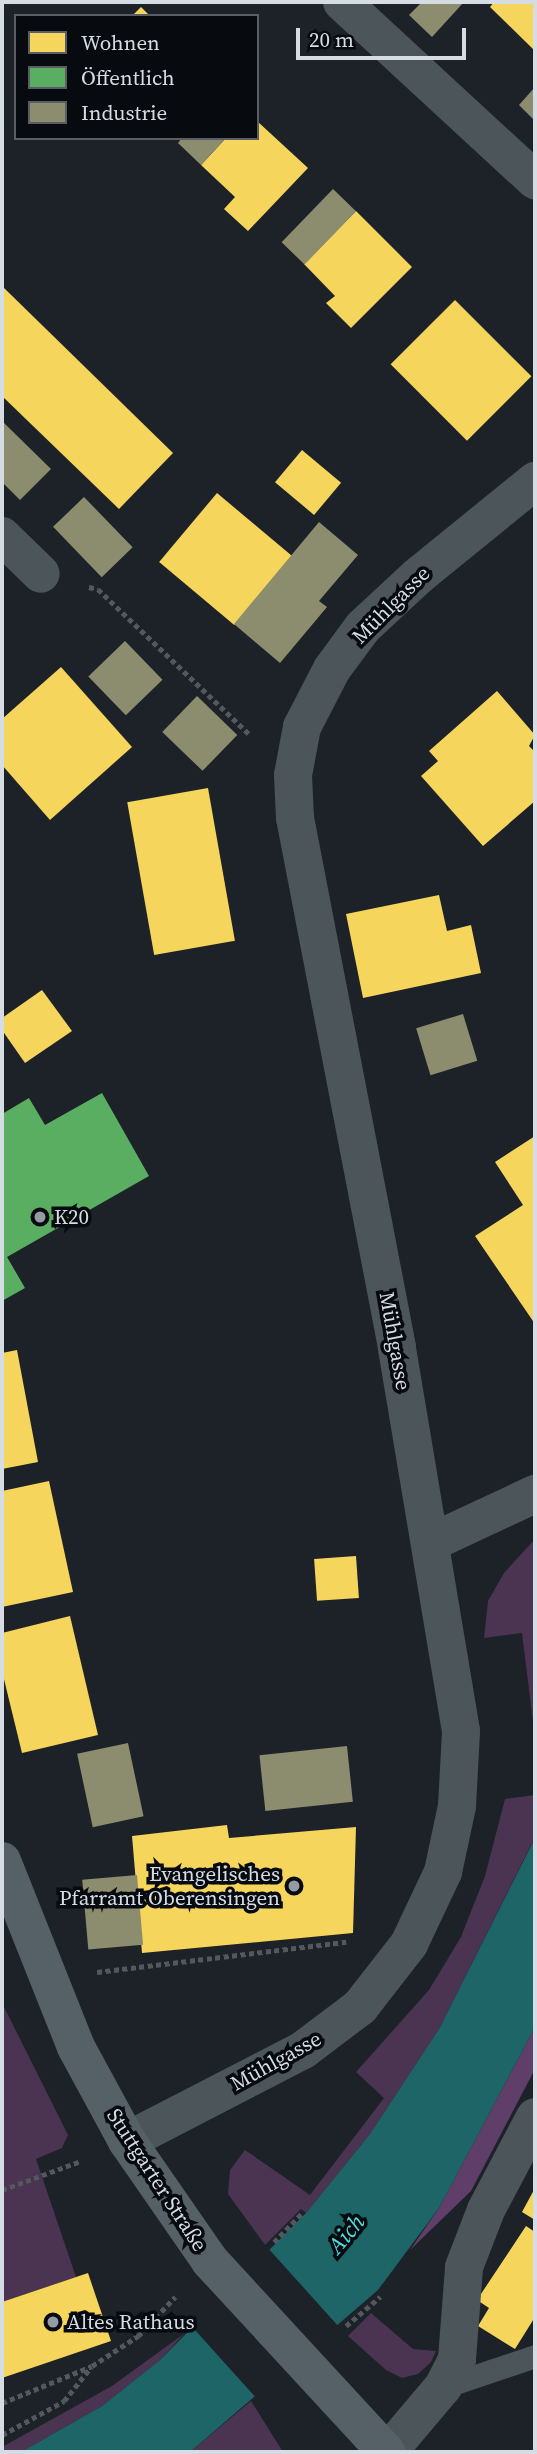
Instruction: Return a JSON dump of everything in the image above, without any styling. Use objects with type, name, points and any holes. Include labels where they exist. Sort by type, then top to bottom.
[{"type":"main road","name":"Stuttgarter Straße","points":[[2,1861],[76,2047],[127,2141],[210,2261],[309,2373],[387,2452]]},
{"type":"street","points":[[342,2],[535,180]]},
{"type":"street","name":"Mühlgasse","points":[[127,2141],[303,2050],[360,2007],[409,1944],[443,1872],[457,1806],[461,1731],[432,1542],[295,818],[293,775],[302,727],[332,669],[363,627],[418,576],[535,481]]},
{"type":"street","points":[[2,536],[41,574]]},
{"type":"street","points":[[432,1542],[535,1494]]},
{"type":"street","points":[[387,2452],[443,2387],[457,2359],[464,2267],[485,2210],[535,2117]]},
{"type":"lane","points":[[443,2387],[535,2356]]},
{"type":"path","points":[[41,574],[98,589],[216,704]]},
{"type":"path","points":[[93,1973],[354,1941],[409,1944]]},
{"type":"path","points":[[2,2190],[127,2141]]},
{"type":"path","points":[[274,2242],[302,2213]]},
{"type":"path","points":[[2,2403],[92,2366],[138,2336],[178,2294]]},
{"type":"path","points":[[346,2326],[380,2297]]},
{"type":"path","points":[[2,2435],[64,2401],[92,2366]]},
{"type":"shaded area","points":[[535,1539],[535,1738],[522,1633],[484,1638],[488,1601],[504,1573]]},
{"type":"shaded area","points":[[535,1795],[535,1837],[439,2029],[370,2134],[306,2213],[301,2209],[265,2245],[228,2194],[230,2170],[245,2150],[310,2195],[384,2098],[356,2072],[429,1990],[461,1937],[485,1876],[505,1799]]},
{"type":"shaded area","points":[[2,2003],[68,2135],[62,2148],[36,2159],[76,2277],[2,2302]]},
{"type":"shaded area","points":[[535,2027],[535,2069],[471,2191],[410,2250],[439,2208]]},
{"type":"shaded area","points":[[371,2313],[413,2349],[436,2351],[431,2362],[418,2374],[402,2378],[386,2370],[348,2336]]},
{"type":"shaded area","points":[[185,2333],[160,2360],[102,2406],[21,2452],[2,2452],[2,2447],[112,2386]]},
{"type":"shaded area","points":[[251,2401],[283,2452],[190,2452]]},
{"type":"water","name":"Aich","points":[[535,1838],[535,2027],[439,2208],[378,2290],[190,2452],[21,2452],[102,2406],[160,2360],[306,2213],[370,2134],[439,2029]]},
{"type":"pier","points":[[267,2247],[339,2327],[258,2400],[186,2320]]},
{"type":"building: Wohnen","points":[[494,2],[535,2],[535,51],[490,7]]},
{"type":"building: Wohnen","points":[[141,7],[148,14],[134,14]]},
{"type":"building: Wohnen","points":[[259,123],[308,168],[248,231],[224,209],[235,197],[201,165],[224,140],[259,140]]},
{"type":"building: Wohnen","points":[[356,211],[412,267],[351,328],[326,303],[335,296],[304,264]]},
{"type":"building: Wohnen","points":[[2,286],[173,453],[119,509],[2,396]]},
{"type":"building: Wohnen","points":[[455,300],[531,376],[467,441],[391,364]]},
{"type":"building: Wohnen","points":[[302,450],[341,483],[314,515],[275,482]]},
{"type":"building: Wohnen","points":[[217,493],[292,556],[234,625],[159,562]]},
{"type":"building: Wohnen","points":[[61,667],[132,747],[50,820],[2,765],[2,719]]},
{"type":"building: Wohnen","points":[[497,691],[535,735],[529,746],[535,752],[535,801],[483,846],[421,776],[438,761],[429,751]]},
{"type":"building: Wohnen","points":[[208,788],[235,941],[154,955],[127,802]]},
{"type":"building: Wohnen","points":[[439,895],[447,931],[471,925],[481,973],[363,998],[346,914]]},
{"type":"building: Wohnen","points":[[42,990],[72,1031],[25,1063],[2,1030],[2,1018]]},
{"type":"building: Wohnen","points":[[535,1136],[535,1324],[475,1236],[523,1205],[495,1162]]},
{"type":"building: Wohnen","points":[[17,1350],[38,1462],[2,1469],[2,1353]]},
{"type":"building: Wohnen","points":[[49,1481],[73,1592],[2,1607],[2,1491]]},
{"type":"building: Wohnen","points":[[356,1556],[359,1598],[317,1601],[314,1559]]},
{"type":"building: Wohnen","points":[[70,1616],[98,1735],[22,1753],[2,1671],[2,1633]]},
{"type":"building: Wohnen","points":[[227,1825],[229,1838],[356,1827],[353,1933],[142,1953],[132,1836]]},
{"type":"building: Wohnen","points":[[535,2188],[535,2220],[522,2212]]},
{"type":"building: Wohnen","points":[[526,2226],[535,2232],[535,2317],[515,2349],[478,2326],[489,2308],[477,2300]]},
{"type":"building: Wohnen","name":"Altes Rathaus","points":[[88,2273],[111,2341],[2,2378],[2,2302]]},
{"type":"building: Öffentlich","name":"K20","points":[[102,1093],[149,1176],[7,1257],[25,1288],[2,1301],[2,1114],[29,1098],[45,1125]]},
{"type":"building: Industrie","points":[[422,2],[464,2],[432,37],[409,15]]},
{"type":"building: Industrie","points":[[535,87],[535,121],[519,105]]},
{"type":"building: Industrie","points":[[180,140],[224,140],[201,165],[178,143]]},
{"type":"building: Industrie","points":[[333,189],[356,211],[305,264],[282,242]]},
{"type":"building: Industrie","points":[[2,421],[51,469],[20,500],[2,482]]},
{"type":"building: Industrie","points":[[84,497],[133,547],[102,577],[53,527]]},
{"type":"building: Industrie","points":[[319,522],[358,555],[319,601],[327,607],[280,663],[234,624]]},
{"type":"building: Industrie","points":[[125,641],[163,680],[126,715],[88,676]]},
{"type":"building: Industrie","points":[[197,696],[237,735],[203,771],[162,732]]},
{"type":"building: Industrie","points":[[463,1014],[477,1061],[430,1075],[416,1028]]},
{"type":"building: Industrie","points":[[128,1743],[144,1816],[93,1827],[77,1754]]},
{"type":"building: Industrie","points":[[347,1746],[353,1802],[265,1811],[259,1755]]},
{"type":"building: Industrie","points":[[137,1875],[143,1945],[88,1950],[82,1880]]},
{"type":"place","name":"K20","points":[[40,1217]]},
{"type":"place","name":"Evangelisches Pfarramt Oberensingen","points":[[294,1886]]},
{"type":"place","name":"Altes Rathaus","points":[[53,2322]]}]
